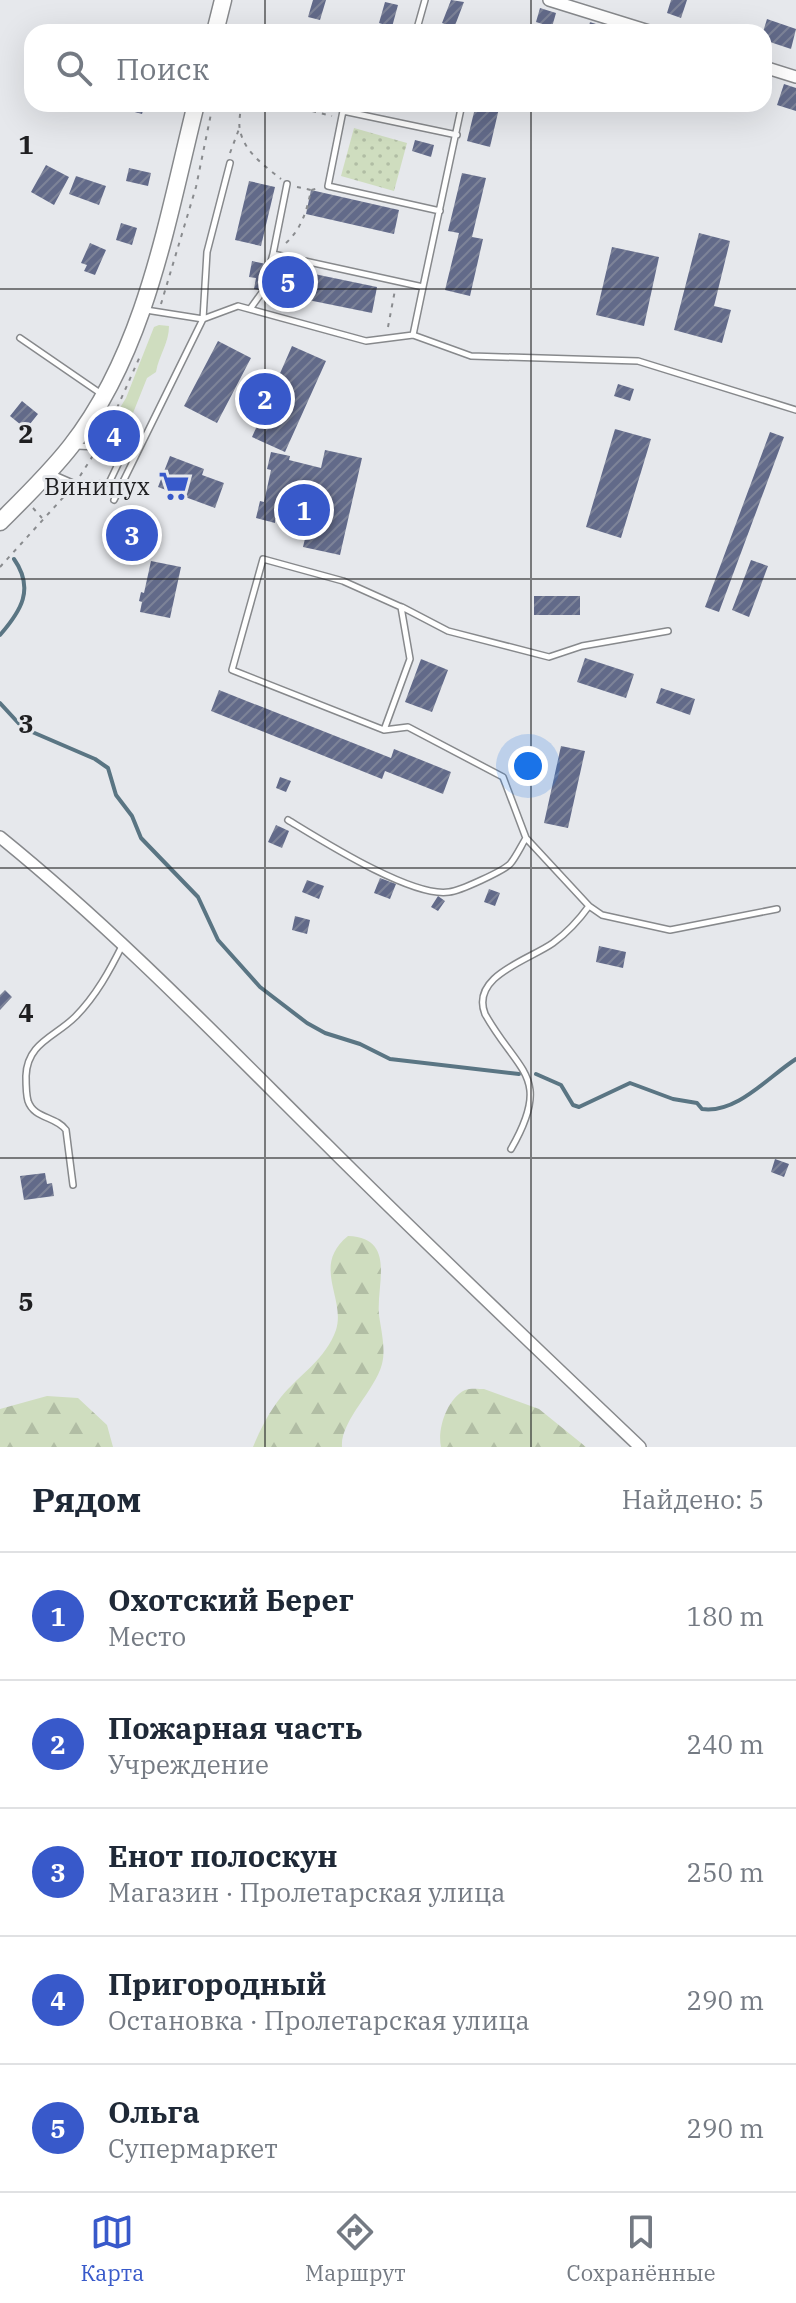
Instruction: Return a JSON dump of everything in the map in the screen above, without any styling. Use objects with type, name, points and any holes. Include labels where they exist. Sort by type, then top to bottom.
[{"type":"main road","points":[[217,24],[223,0]]},
{"type":"main road","points":[[0,522],[72,445],[104,396],[149,311],[159,252],[194,112]]},
{"type":"street","points":[[549,0],[626,24]]},
{"type":"street","points":[[772,70],[796,77]]},
{"type":"street","points":[[0,837],[123,943],[408,1225],[640,1447]]},
{"type":"lane","points":[[418,24],[425,0]]},
{"type":"lane","points":[[343,112],[328,186],[440,211]]},
{"type":"lane","points":[[348,112],[457,135]]},
{"type":"lane","points":[[413,335],[461,112]]},
{"type":"lane","points":[[114,500],[203,319],[207,252],[230,163]]},
{"type":"lane","points":[[270,265],[287,184]]},
{"type":"lane","points":[[273,254],[423,287]]},
{"type":"lane","points":[[250,309],[263,291]]},
{"type":"lane","points":[[149,311],[203,319],[238,306],[366,341],[413,335],[471,356],[638,361],[796,410]]},
{"type":"lane","points":[[20,338],[104,396]]},
{"type":"lane","points":[[48,472],[75,484],[109,483],[119,462],[98,447],[72,445]]},
{"type":"lane","points":[[668,631],[582,646],[549,657],[448,631],[343,581],[263,559],[232,670],[384,730],[408,727],[503,777],[526,838],[589,906],[602,915],[670,930],[777,909]]},
{"type":"lane","points":[[384,730],[410,659],[401,607]]},
{"type":"lane","points":[[288,820],[411,886],[439,892],[449,892],[509,866],[526,838]]},
{"type":"lane","points":[[511,1149],[527,1118],[530,1085],[485,1014],[483,992],[495,977],[541,951],[568,931],[589,906]]},
{"type":"lane","points":[[73,1185],[66,1130],[62,1124],[32,1108],[28,1101],[27,1068],[36,1047],[74,1018],[93,995],[123,943]]},
{"type":"path","points":[[149,311],[193,199],[211,112]]},
{"type":"path","points":[[230,163],[230,150],[239,128],[240,112]]},
{"type":"path","points":[[316,112],[341,118]]},
{"type":"path","points":[[239,128],[252,153],[265,168],[287,184],[311,190],[328,186]]},
{"type":"path","points":[[273,254],[298,229],[306,214],[311,190]]},
{"type":"path","points":[[385,340],[397,281]]},
{"type":"path","points":[[0,567],[75,484],[98,447]]},
{"type":"green space","points":[[354,128],[407,143],[394,191],[341,176]]},
{"type":"green space","points":[[169,326],[156,372],[147,378],[129,423],[126,426],[114,423],[113,419],[126,398],[154,327]]},
{"type":"green space","points":[[348,1236],[363,1239],[373,1245],[379,1254],[379,1315],[384,1352],[378,1374],[346,1427],[342,1447],[253,1447],[277,1403],[332,1340],[338,1318],[332,1259],[337,1247]]},
{"type":"green space","points":[[484,1389],[539,1409],[586,1447],[441,1447],[442,1423],[453,1400],[465,1390]]},
{"type":"green space","points":[[47,1396],[78,1398],[107,1425],[113,1447],[0,1447],[0,1409]]},
{"type":"building","points":[[313,0],[326,0],[320,20],[308,17]]},
{"type":"building","points":[[451,0],[464,2],[456,24],[442,23]]},
{"type":"building","points":[[671,0],[687,0],[681,18],[667,13]]},
{"type":"building","points":[[385,2],[398,5],[393,24],[379,23]]},
{"type":"building","points":[[540,8],[556,13],[553,24],[536,22]]},
{"type":"building","points":[[767,19],[796,29],[791,49],[772,43],[772,24],[765,24]]},
{"type":"building","points":[[784,84],[796,88],[796,111],[777,105]]},
{"type":"building","points":[[474,112],[498,112],[490,147],[467,141]]},
{"type":"building","points":[[415,140],[434,145],[431,157],[412,151]]},
{"type":"building","points":[[46,165],[69,177],[54,205],[31,192]]},
{"type":"building","points":[[129,168],[151,173],[148,186],[126,181]]},
{"type":"building","points":[[462,173],[486,178],[472,237],[483,239],[470,296],[445,290],[459,233],[448,231]]},
{"type":"building","points":[[76,176],[106,186],[99,205],[69,194]]},
{"type":"building","points":[[249,181],[275,187],[261,246],[235,240]]},
{"type":"building","points":[[311,190],[399,210],[394,234],[306,214]]},
{"type":"building","points":[[121,223],[137,228],[132,245],[116,240]]},
{"type":"building","points":[[699,233],[730,241],[714,306],[731,310],[722,343],[674,330]]},
{"type":"building","points":[[90,243],[106,250],[95,275],[84,271],[87,265],[81,263]]},
{"type":"building","points":[[612,247],[659,257],[644,326],[596,315]]},
{"type":"building","points":[[252,261],[377,287],[372,313],[254,289],[256,278],[249,277]]},
{"type":"building","points":[[218,341],[251,358],[217,423],[184,406]]},
{"type":"building","points":[[292,346],[326,361],[285,452],[252,437]]},
{"type":"building","points":[[618,384],[634,389],[630,401],[614,396]]},
{"type":"building","points":[[22,401],[38,414],[26,429],[10,416]]},
{"type":"building","points":[[112,427],[121,433],[114,445],[105,440]]},
{"type":"building","points":[[615,429],[651,439],[621,538],[586,527]]},
{"type":"building","points":[[770,432],[784,437],[719,612],[705,607]]},
{"type":"building","points":[[325,450],[362,458],[340,555],[303,547],[308,526],[256,518],[260,501],[264,502],[271,470],[267,469],[271,452],[321,468]]},
{"type":"building","points":[[170,456],[204,469],[202,475],[224,483],[215,508],[158,487]]},
{"type":"building","points":[[121,529],[137,532],[133,553],[117,551]]},
{"type":"building","points":[[751,560],[768,566],[749,617],[732,610]]},
{"type":"building","points":[[151,561],[181,567],[170,618],[140,612],[142,602],[139,601],[141,592],[144,593]]},
{"type":"building","points":[[534,596],[580,596],[580,615],[534,615]]},
{"type":"building","points":[[585,658],[634,674],[626,698],[577,682]]},
{"type":"building","points":[[421,659],[448,670],[432,712],[405,702]]},
{"type":"building","points":[[661,688],[695,699],[690,715],[656,703]]},
{"type":"building","points":[[219,690],[391,758],[394,749],[451,772],[443,794],[385,771],[382,779],[211,711]]},
{"type":"building","points":[[561,746],[585,751],[568,828],[544,823]]},
{"type":"building","points":[[280,777],[291,781],[286,792],[276,788]]},
{"type":"building","points":[[276,825],[289,831],[282,848],[268,842]]},
{"type":"building","points":[[380,878],[396,884],[390,899],[374,893]]},
{"type":"building","points":[[307,880],[324,886],[319,899],[302,892]]},
{"type":"building","points":[[489,889],[500,893],[495,906],[484,902]]},
{"type":"building","points":[[438,896],[445,901],[438,911],[431,907]]},
{"type":"building","points":[[295,916],[310,920],[307,934],[292,930]]},
{"type":"building","points":[[599,946],[626,952],[623,968],[596,962]]},
{"type":"building","points":[[5,990],[12,997],[0,1010],[0,995]]},
{"type":"building","points":[[775,1159],[789,1164],[784,1177],[771,1172]]},
{"type":"building","points":[[45,1173],[47,1184],[52,1183],[54,1196],[24,1200],[20,1176]]},
{"type":"waterway","points":[[0,635],[23,599],[24,580],[14,559]]},
{"type":"waterway","points":[[0,703],[23,728],[95,759],[108,768],[116,795],[132,816],[141,838],[198,897],[218,940],[260,987],[307,1023],[390,1059],[519,1074]]},
{"type":"waterway","points":[[536,1074],[561,1085],[573,1105],[579,1107],[630,1083],[673,1099],[697,1103],[702,1109],[715,1109],[740,1100],[796,1059]]},
{"type":"place","name":"Ольга","points":[[288,282]]},
{"type":"place","name":"Пожарная часть","points":[[265,399]]},
{"type":"place","name":"Пригородный","points":[[114,436]]},
{"type":"place","name":"Винипух","points":[[174,486]]},
{"type":"place","name":"Охотский Берег","points":[[304,510]]},
{"type":"place","name":"Енот полоскун","points":[[132,535]]}]
